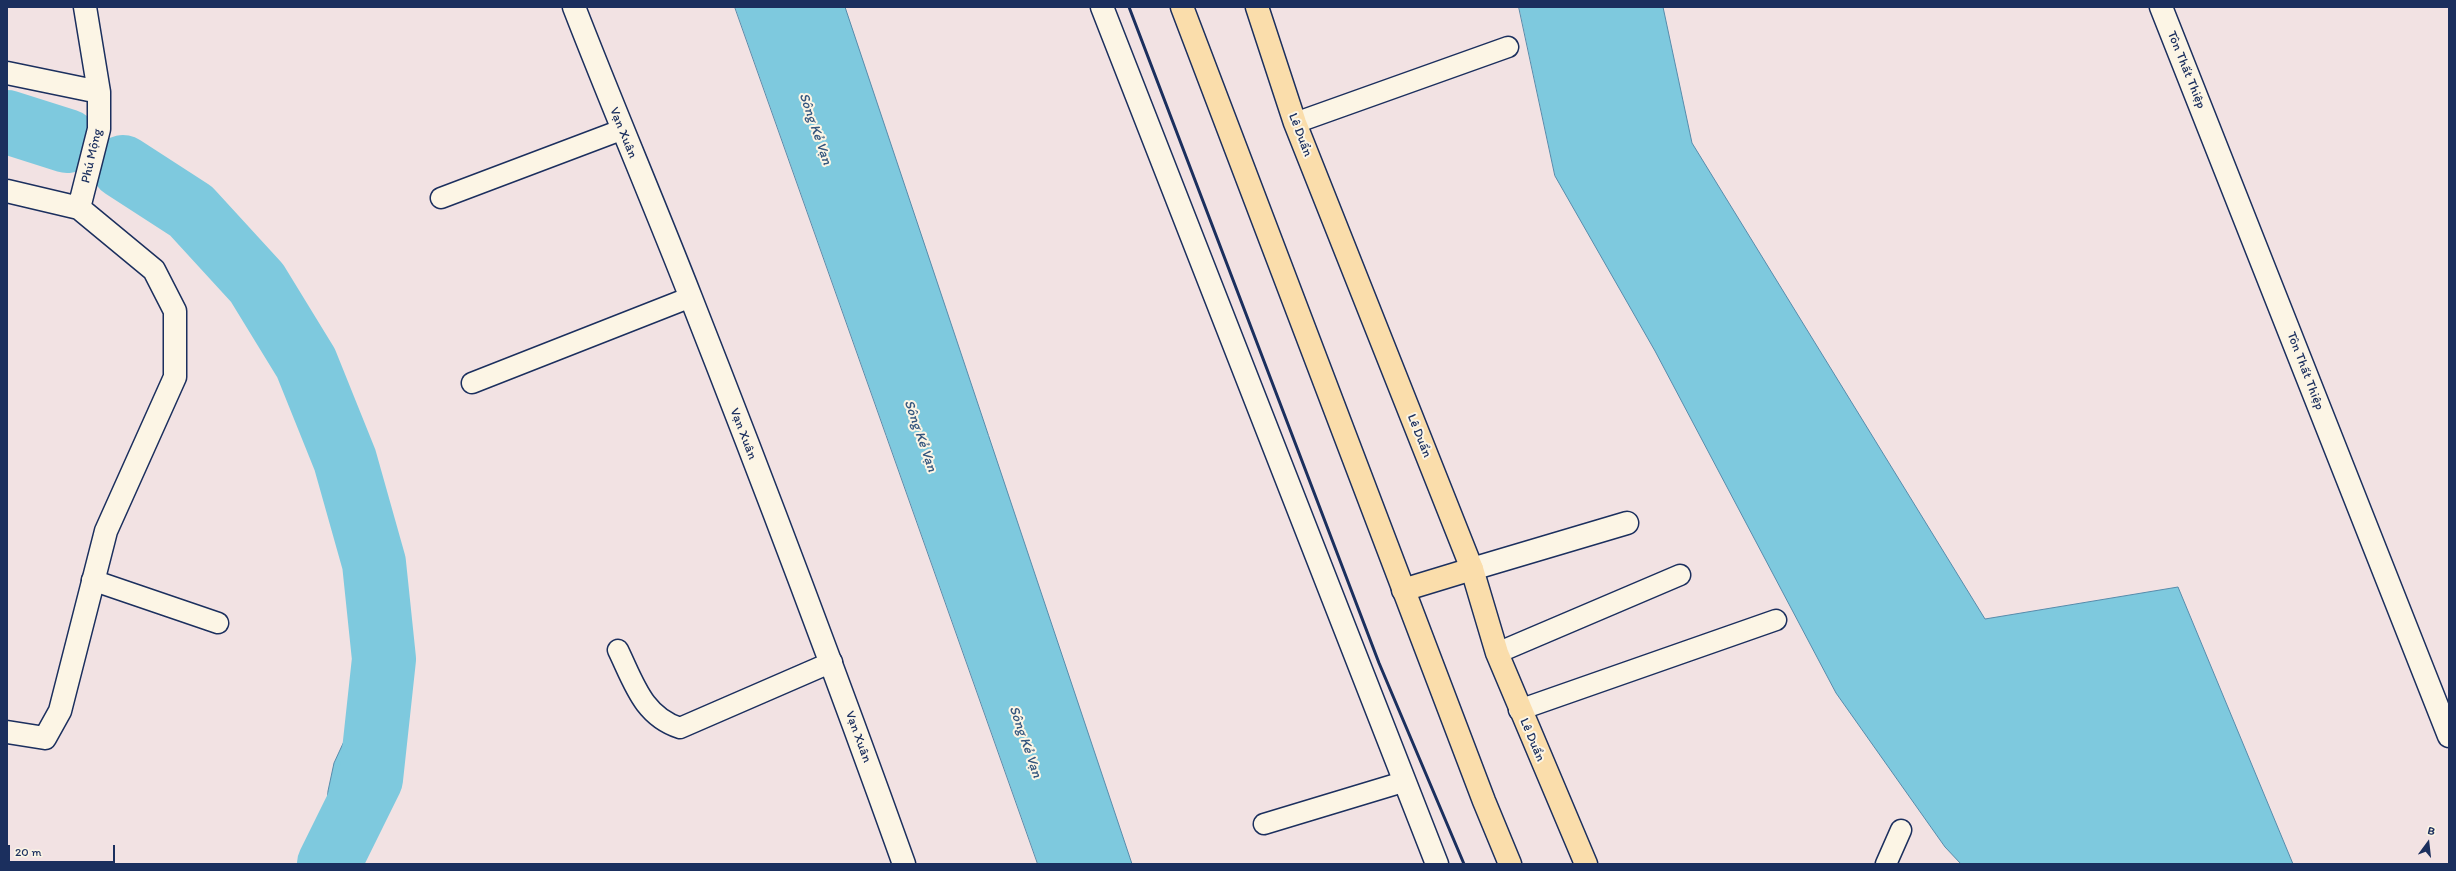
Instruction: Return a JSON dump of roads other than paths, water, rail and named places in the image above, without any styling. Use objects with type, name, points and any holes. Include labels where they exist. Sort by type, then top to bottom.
[{"type":"main road","points":[[1182,7],[1403,590],[1484,801],[1510,864]]},
{"type":"main road","name":"Lê Duẩn","points":[[1257,7],[1295,123],[1472,569],[1496,653],[1519,710],[1586,864]]},
{"type":"main road","points":[[1403,590],[1472,569]]},
{"type":"street","name":"Phú Mộng","points":[[79,208],[99,130],[99,92],[85,7]]},
{"type":"street","name":"Vạn Xuân","points":[[574,7],[621,130],[691,297],[832,662],[904,864]]},
{"type":"street","points":[[1102,7],[1436,864]]},
{"type":"street","name":"Tôn Thất Thiệp","points":[[2161,7],[2449,736]]},
{"type":"street","points":[[7,72],[99,92]]},
{"type":"street","points":[[7,192],[79,208],[154,270],[175,311],[175,377],[106,531],[92,580],[60,711],[45,738],[7,732]]},
{"type":"street","points":[[1472,569],[1627,523]]},
{"type":"lane","points":[[1295,123],[1508,47]]},
{"type":"lane","points":[[440,198],[621,130]]},
{"type":"lane","points":[[472,383],[691,297]]},
{"type":"lane","points":[[1496,653],[1680,575]]},
{"type":"lane","points":[[92,580],[218,623]]},
{"type":"lane","points":[[1519,710],[1776,620]]},
{"type":"lane","points":[[618,650],[644,703],[664,723],[680,728],[832,662]]},
{"type":"lane","points":[[1264,824],[1403,782]]},
{"type":"lane","points":[[1886,864],[1901,830]]},
{"type":"water","name":"Sông Kẻ Vạn","points":[[735,7],[845,7],[1132,864],[1038,864]]},
{"type":"water","points":[[1519,7],[1663,7],[1692,143],[1985,619],[2178,587],[2293,864],[1961,864],[1945,847],[1836,693],[1655,351],[1555,176]]},
{"type":"water","points":[[382,642],[400,696],[399,724],[365,851],[360,864],[322,864],[328,791],[334,763],[369,687]]},
{"type":"waterway","points":[[7,122],[67,141]]},
{"type":"waterway","points":[[123,167],[191,211],[257,283],[306,363],[345,460],[374,563],[384,659],[371,779],[329,864]]},
{"type":"railway","points":[[1129,7],[1379,663],[1464,864]]}]
